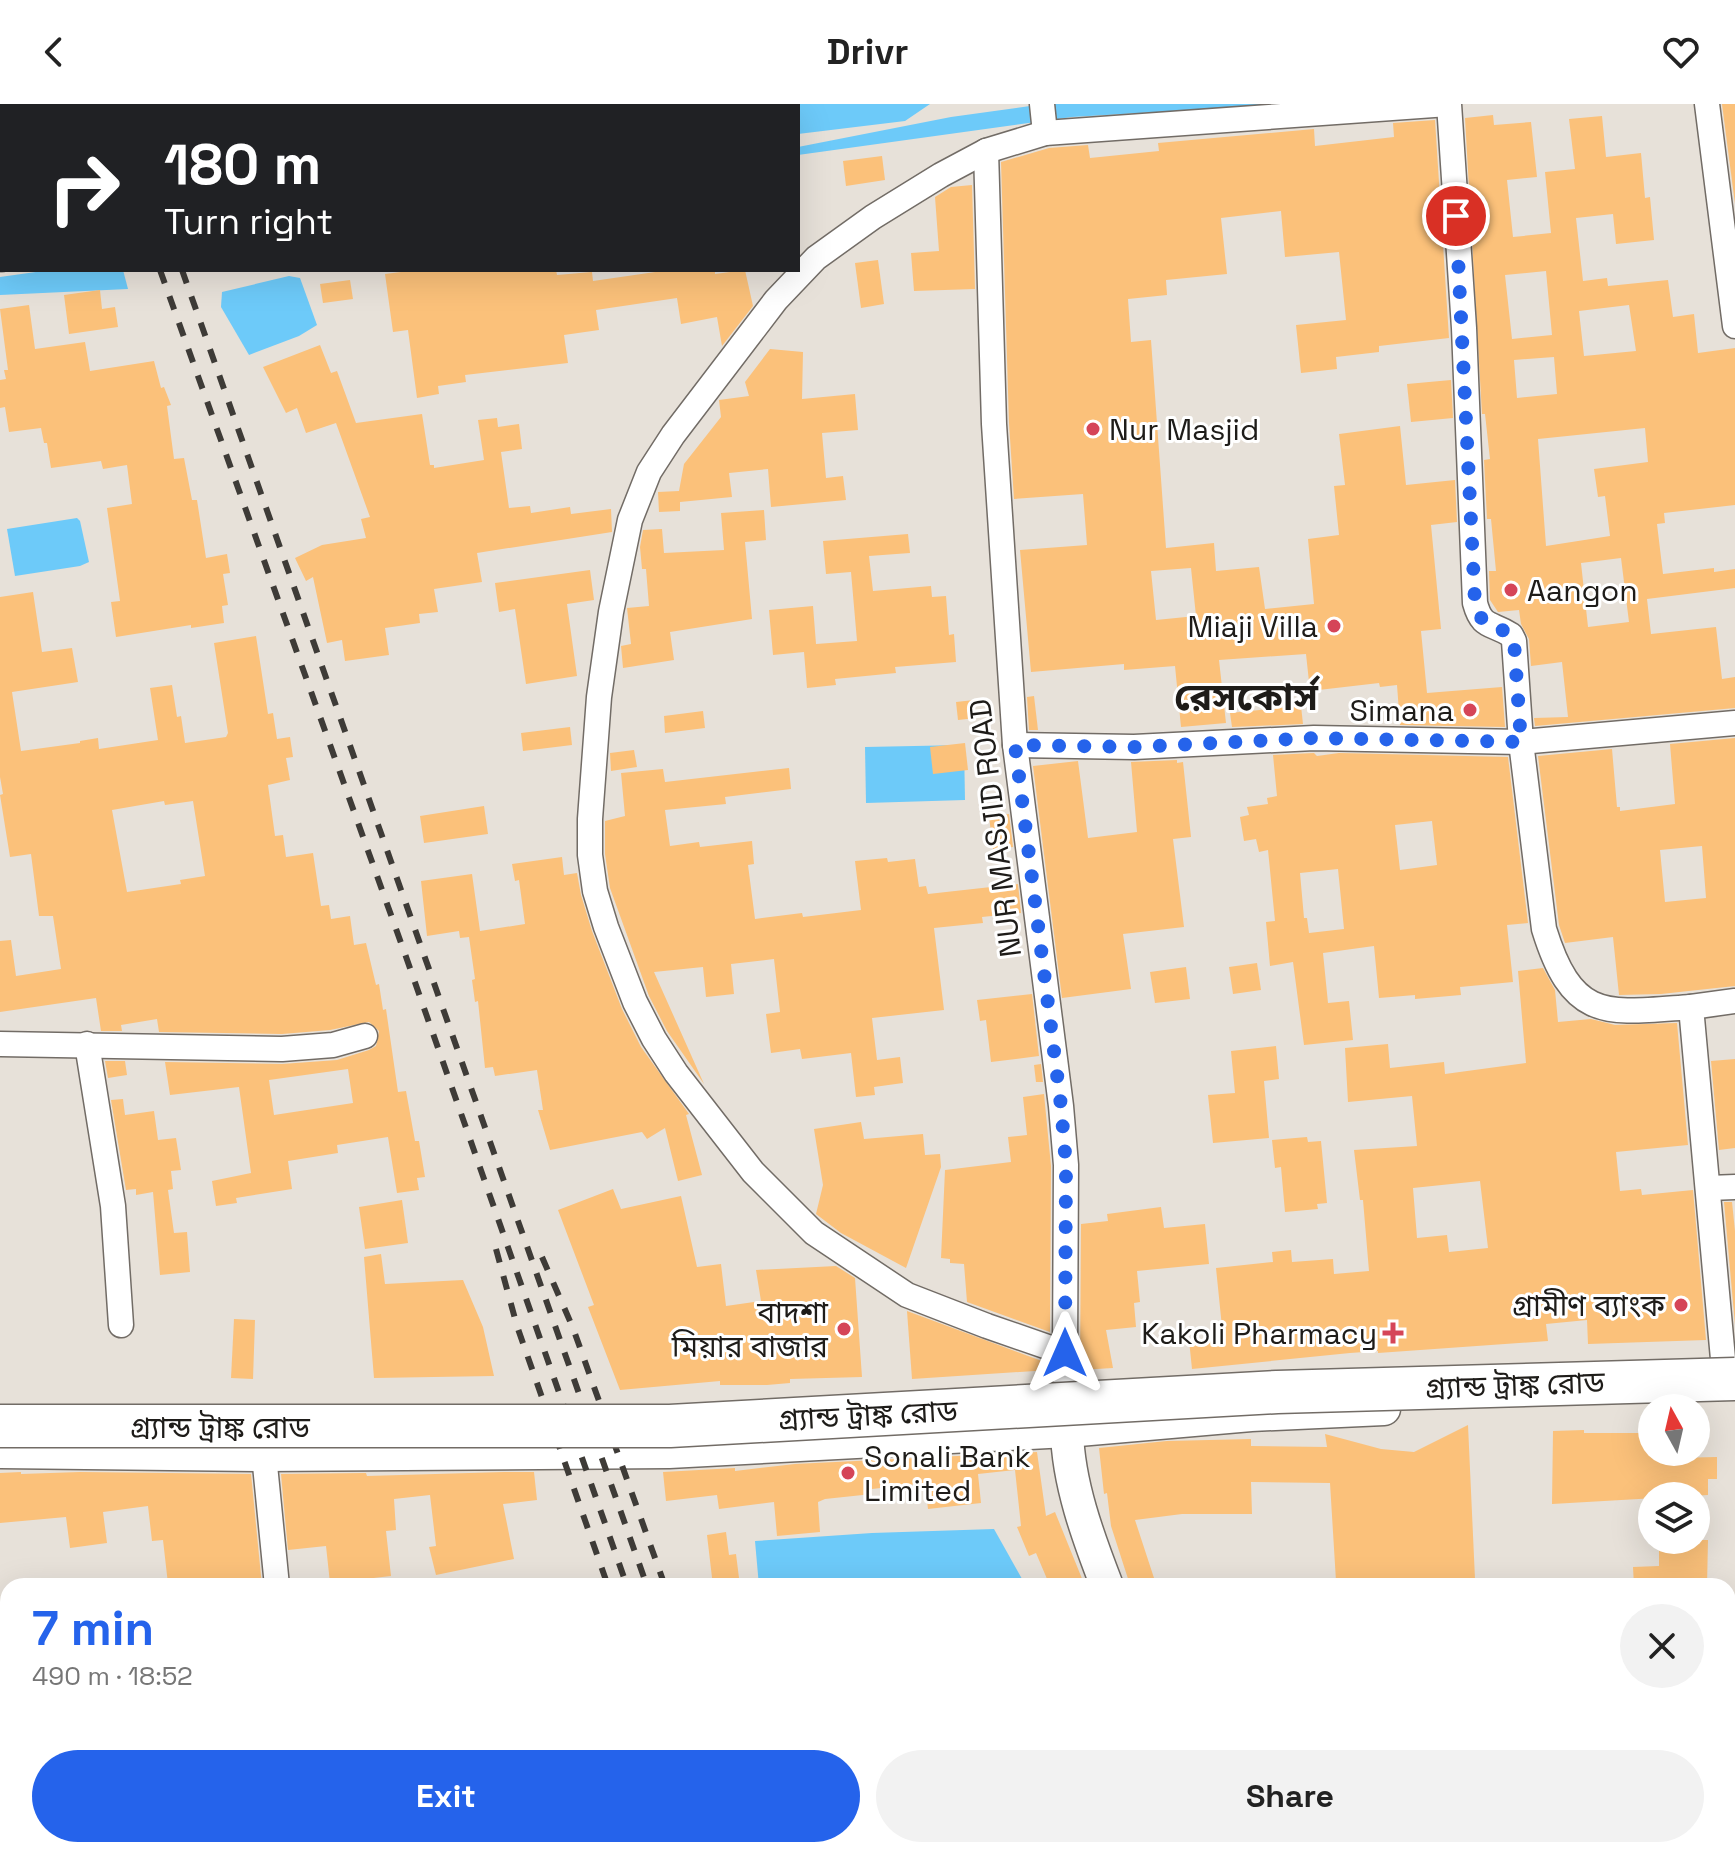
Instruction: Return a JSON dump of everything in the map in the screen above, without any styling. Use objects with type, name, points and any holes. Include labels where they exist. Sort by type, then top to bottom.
[{"type":"highway","name":"গ্র্যান্ড ট্রাঙ্ক রোড","points":[[0,1426],[670,1426],[1731,1366]]},
{"type":"street","points":[[1042,104],[1045,133]]},
{"type":"street","points":[[1065,1353],[907,1295],[814,1233],[782,1203],[743,1160],[676,1073],[654,1039],[635,1002],[606,927],[595,891],[590,855],[596,725],[611,612],[630,520],[649,472],[738,348],[776,300],[816,258],[873,217],[986,151],[1045,133],[1449,104],[1464,343],[1475,603],[1479,618],[1511,635],[1514,641],[1521,742],[1544,929],[1550,948],[1569,986],[1596,1007],[1618,1012],[1735,1001]]},
{"type":"street","points":[[1707,104],[1735,326]]},
{"type":"street","name":"NUR MASJID ROAD","points":[[986,151],[994,424],[1015,745],[1066,1165],[1067,1431]]},
{"type":"street","points":[[1015,745],[1134,747],[1314,738],[1521,742],[1735,723]]},
{"type":"street","points":[[0,1407],[548,1416],[822,1403],[1066,1385],[1481,1366],[1731,1366],[1691,1007]]},
{"type":"street","points":[[0,1044],[282,1049],[333,1045],[365,1036]]},
{"type":"street","points":[[87,1044],[113,1206],[121,1325]]},
{"type":"street","points":[[1709,1188],[1735,1187]]},
{"type":"street","points":[[0,1452],[264,1455],[669,1452],[1067,1431],[1251,1415],[1735,1395]]},
{"type":"street","points":[[1067,1431],[1071,1472],[1104,1578]]},
{"type":"street","points":[[264,1455],[276,1578]]},
{"type":"water","points":[[800,104],[930,104],[905,121],[800,134]]},
{"type":"water","points":[[1044,104],[1295,104],[1072,117],[800,155],[800,147],[951,117]]},
{"type":"water","points":[[36,272],[124,272],[128,289],[0,295],[0,277]]},
{"type":"water","points":[[289,276],[300,278],[317,325],[299,336],[249,355],[221,307],[222,292]]},
{"type":"water","points":[[77,518],[89,562],[15,576],[7,529]]},
{"type":"water","points":[[964,745],[965,800],[866,803],[865,747]]},
{"type":"water","points":[[994,1529],[1022,1578],[758,1578],[755,1541]]},
{"type":"building","points":[[1722,104],[1735,104],[1735,204]]},
{"type":"building","points":[[1493,115],[1494,125],[1531,122],[1537,177],[1507,180],[1513,237],[1551,233],[1545,172],[1575,169],[1569,119],[1602,116],[1606,157],[1641,153],[1645,198],[1650,197],[1654,240],[1616,244],[1613,214],[1576,218],[1583,281],[1607,278],[1608,286],[1668,280],[1673,317],[1694,314],[1698,353],[1735,348],[1735,505],[1664,513],[1665,523],[1657,524],[1663,574],[1714,568],[1714,572],[1735,569],[1735,588],[1647,599],[1651,634],[1716,627],[1722,679],[1735,677],[1735,708],[1535,726],[1534,718],[1568,717],[1562,662],[1531,666],[1529,639],[1521,624],[1519,610],[1498,612],[1490,600],[1489,571],[1496,571],[1491,519],[1487,519],[1484,460],[1490,459],[1485,414],[1482,414],[1465,118]],"holes":[[[1546,271],[1552,335],[1512,339],[1505,275]],[[1629,305],[1636,351],[1584,356],[1579,311]],[[1554,357],[1557,394],[1517,398],[1514,360]],[[1645,428],[1648,462],[1594,469],[1598,497],[1605,496],[1610,536],[1546,546],[1538,439]],[[1621,558],[1629,622],[1588,627],[1581,563]]]},
{"type":"building","points":[[1435,120],[1449,338],[1379,346],[1379,352],[1336,357],[1337,369],[1301,373],[1296,325],[1346,320],[1339,252],[1285,257],[1281,211],[1221,218],[1227,274],[1166,280],[1167,295],[1128,299],[1131,342],[1151,340],[1166,548],[1214,543],[1216,571],[1259,567],[1265,609],[1314,604],[1308,539],[1339,535],[1334,486],[1345,485],[1339,434],[1400,426],[1406,485],[1455,480],[1457,522],[1431,525],[1441,629],[1421,631],[1427,693],[1502,687],[1505,727],[1400,725],[1397,685],[1380,687],[1379,683],[1310,691],[1306,654],[1219,660],[1226,723],[1181,727],[1175,666],[1124,670],[1124,664],[1031,672],[1020,550],[1087,545],[1083,494],[1014,499],[1001,162],[1049,148],[1088,145],[1090,158],[1159,151],[1158,143],[1314,129],[1315,146],[1394,137],[1393,123]],"holes":[[[1191,568],[1196,616],[1156,620],[1151,571]]]},
{"type":"building","points":[[882,156],[885,180],[846,186],[843,161]]},
{"type":"building","points":[[972,185],[975,289],[914,291],[911,253],[939,251],[935,197],[951,187]]},
{"type":"building","points":[[878,260],[884,304],[861,308],[855,263]]},
{"type":"building","points":[[556,272],[557,275],[592,272],[593,281],[655,272],[745,272],[753,306],[722,346],[717,317],[681,324],[677,298],[596,310],[599,330],[564,335],[568,363],[465,375],[466,382],[438,386],[439,394],[417,398],[408,330],[393,332],[385,274]]},
{"type":"building","points":[[350,280],[353,299],[323,303],[320,284]]},
{"type":"building","points":[[100,290],[102,309],[115,307],[118,327],[69,334],[64,295]]},
{"type":"building","points":[[29,305],[35,349],[85,342],[90,371],[154,361],[161,388],[164,387],[171,405],[167,406],[174,459],[184,458],[192,500],[197,500],[206,558],[227,554],[230,573],[223,574],[228,605],[222,606],[224,623],[116,637],[111,602],[120,601],[107,508],[132,504],[127,465],[103,469],[101,461],[51,468],[41,428],[9,432],[5,407],[0,408],[0,380],[6,379],[4,370],[8,370],[0,309]]},
{"type":"building","points":[[320,345],[331,373],[337,371],[356,423],[422,414],[430,465],[434,468],[484,460],[478,420],[497,418],[498,427],[519,424],[522,449],[501,452],[509,508],[530,506],[531,513],[570,507],[571,514],[611,509],[612,532],[477,553],[482,582],[434,589],[438,612],[419,614],[420,623],[385,628],[389,655],[345,661],[342,640],[327,643],[313,577],[306,581],[295,558],[322,545],[366,538],[361,519],[370,517],[336,423],[306,433],[297,408],[286,413],[263,367]]},
{"type":"building","points":[[770,349],[803,352],[802,399],[855,394],[858,430],[822,433],[826,478],[843,476],[846,500],[771,507],[768,469],[729,473],[732,497],[680,502],[680,511],[659,512],[658,492],[679,491],[684,464],[721,417],[719,400],[749,396],[745,382]]},
{"type":"building","points":[[1451,380],[1453,418],[1411,422],[1407,384]]},
{"type":"building","points":[[764,510],[766,540],[745,542],[752,619],[670,632],[674,660],[623,668],[621,646],[631,644],[627,608],[649,606],[646,569],[642,569],[640,547],[643,530],[662,529],[664,553],[724,550],[721,513]]},
{"type":"building","points":[[908,534],[910,553],[869,556],[873,591],[931,586],[932,597],[946,596],[949,635],[954,634],[956,662],[895,667],[896,673],[835,679],[836,685],[807,688],[804,652],[773,655],[769,610],[813,606],[816,644],[857,641],[851,572],[826,574],[823,541]]},
{"type":"building","points":[[590,570],[594,600],[567,604],[577,676],[526,684],[515,609],[499,612],[495,583]]},
{"type":"building","points":[[33,592],[42,652],[72,648],[78,682],[12,692],[21,751],[98,738],[99,749],[158,740],[150,688],[172,685],[185,743],[226,737],[228,733],[214,643],[256,636],[268,714],[273,713],[277,739],[290,737],[293,757],[286,758],[290,780],[268,785],[275,836],[283,835],[286,857],[313,853],[321,906],[329,905],[331,919],[350,916],[354,945],[366,943],[376,985],[379,984],[383,1010],[386,1009],[398,1092],[406,1091],[415,1141],[419,1141],[425,1177],[417,1178],[419,1190],[397,1193],[388,1137],[337,1145],[338,1153],[288,1161],[292,1189],[236,1198],[237,1203],[216,1206],[212,1181],[251,1173],[239,1087],[170,1095],[165,1062],[282,1064],[337,1060],[376,1046],[379,1031],[369,1022],[330,1030],[282,1034],[159,1032],[157,1019],[121,1025],[122,1031],[101,1031],[96,998],[0,1012],[0,941],[11,940],[16,976],[61,969],[53,916],[39,916],[31,854],[10,857],[0,795],[3,794],[0,777],[0,597]],"holes":[[[164,801],[165,805],[193,801],[205,876],[180,880],[181,884],[127,892],[112,810]],[[348,1069],[353,1103],[274,1115],[269,1080]]]},
{"type":"building","points":[[1034,696],[1038,730],[1029,730],[1027,697]]},
{"type":"building","points":[[974,700],[976,718],[958,720],[956,702]]},
{"type":"building","points":[[1301,706],[1303,724],[1232,727],[1230,713]]},
{"type":"building","points":[[703,711],[705,728],[665,733],[664,716]]},
{"type":"building","points":[[570,727],[572,745],[523,751],[521,733]]},
{"type":"building","points":[[1735,738],[1735,986],[1619,995],[1613,937],[1565,943],[1559,925],[1538,756],[1612,749],[1617,807],[1620,811],[1675,804],[1670,744]],"holes":[[[1702,846],[1706,898],[1665,902],[1660,850]]]},
{"type":"building","points":[[965,743],[968,770],[933,774],[930,747]]},
{"type":"building","points":[[634,750],[637,767],[611,771],[610,753]]},
{"type":"building","points":[[1339,753],[1508,757],[1528,923],[1507,925],[1513,982],[1460,987],[1461,995],[1379,998],[1374,946],[1323,953],[1328,1003],[1349,1001],[1353,1040],[1304,1045],[1293,962],[1270,966],[1266,922],[1275,921],[1268,850],[1259,852],[1256,839],[1244,841],[1240,817],[1249,815],[1247,807],[1268,804],[1267,798],[1277,796],[1273,755]],"holes":[[[1432,821],[1437,865],[1400,870],[1395,825]],[[1338,869],[1344,929],[1309,933],[1307,918],[1304,918],[1300,873]]]},
{"type":"building","points":[[1177,760],[1177,763],[1183,762],[1191,837],[1173,839],[1184,927],[1123,934],[1131,989],[1062,998],[1033,766],[1078,761],[1088,838],[1137,832],[1131,762]]},
{"type":"building","points":[[789,768],[791,789],[725,797],[726,804],[665,810],[670,846],[699,842],[700,847],[752,841],[754,864],[748,865],[755,919],[861,910],[855,861],[915,859],[919,887],[926,886],[928,894],[1018,884],[1021,913],[982,917],[983,923],[934,928],[944,1010],[872,1018],[877,1060],[900,1057],[903,1083],[874,1087],[875,1095],[856,1097],[851,1053],[802,1059],[800,1049],[771,1053],[766,1014],[780,1012],[774,959],[731,964],[734,994],[706,997],[703,967],[654,972],[704,1084],[667,1031],[649,996],[610,888],[605,854],[605,821],[625,816],[621,773],[663,769],[665,782]]},
{"type":"building","points":[[484,806],[488,834],[424,843],[420,816]]},
{"type":"building","points":[[1009,814],[1013,847],[993,849],[989,816]]},
{"type":"building","points":[[562,857],[564,875],[577,873],[592,931],[622,1009],[641,1047],[689,1114],[686,1115],[702,1175],[678,1181],[665,1128],[647,1139],[642,1132],[550,1150],[538,1110],[543,1110],[537,1070],[495,1076],[493,1067],[485,1068],[469,937],[460,938],[459,931],[427,936],[421,881],[472,874],[480,931],[525,924],[519,880],[515,881],[512,864]]},
{"type":"building","points":[[1257,963],[1261,990],[1233,994],[1229,967]]},
{"type":"building","points":[[1186,967],[1190,999],[1155,1003],[1150,972]]},
{"type":"building","points":[[1543,968],[1555,990],[1558,1022],[1591,1019],[1615,1025],[1677,1023],[1688,1145],[1616,1152],[1620,1191],[1641,1189],[1642,1195],[1693,1190],[1706,1340],[1588,1344],[1587,1320],[1546,1324],[1548,1341],[1350,1353],[1192,1369],[1189,1340],[1223,1337],[1216,1268],[1273,1262],[1272,1252],[1291,1250],[1292,1262],[1333,1259],[1334,1274],[1369,1271],[1363,1200],[1360,1200],[1354,1150],[1417,1146],[1412,1096],[1348,1102],[1345,1048],[1388,1044],[1390,1068],[1444,1062],[1445,1074],[1526,1063],[1518,971]],"holes":[[[1480,1181],[1488,1248],[1449,1252],[1447,1235],[1417,1238],[1413,1188]]]},
{"type":"building","points":[[1032,994],[1039,1056],[991,1062],[986,1020],[980,1021],[977,1000]]},
{"type":"building","points":[[1276,1046],[1279,1079],[1264,1081],[1269,1138],[1213,1143],[1208,1095],[1235,1093],[1231,1051]]},
{"type":"building","points":[[1735,1059],[1735,1148],[1719,1150],[1711,1061]]},
{"type":"building","points":[[105,1061],[125,1061],[127,1075],[108,1078]]},
{"type":"building","points":[[1041,1064],[1043,1082],[1036,1082],[1034,1065]]},
{"type":"building","points":[[1044,1094],[1051,1166],[1050,1332],[967,1302],[964,1264],[950,1263],[950,1259],[941,1258],[945,1170],[1011,1162],[1008,1137],[1027,1135],[1023,1097]]},
{"type":"building","points":[[123,1099],[125,1115],[154,1111],[158,1140],[176,1138],[181,1170],[171,1171],[173,1189],[168,1190],[174,1233],[187,1232],[190,1272],[160,1275],[153,1192],[136,1195],[136,1189],[126,1190],[111,1100]]},
{"type":"building","points":[[861,1122],[864,1139],[923,1134],[925,1155],[940,1154],[941,1167],[906,1268],[841,1233],[816,1214],[823,1185],[814,1129]]},
{"type":"building","points":[[1307,1137],[1308,1142],[1321,1141],[1327,1203],[1317,1204],[1318,1209],[1285,1212],[1281,1167],[1275,1168],[1272,1140]]},
{"type":"building","points":[[613,1189],[621,1209],[681,1196],[697,1267],[721,1264],[726,1306],[761,1301],[756,1270],[836,1266],[855,1278],[862,1377],[790,1379],[790,1383],[767,1385],[720,1385],[720,1381],[620,1390],[588,1307],[594,1305],[558,1210]]},
{"type":"building","points":[[402,1200],[408,1243],[365,1249],[359,1207]]},
{"type":"building","points":[[1724,1202],[1732,1202],[1735,1231],[1735,1325]]},
{"type":"building","points":[[1161,1207],[1164,1228],[1205,1224],[1209,1264],[1137,1271],[1140,1302],[1134,1303],[1136,1327],[1106,1330],[1113,1368],[1080,1370],[1081,1224],[1108,1221],[1107,1214]]},
{"type":"building","points":[[381,1254],[385,1284],[463,1280],[483,1327],[494,1376],[374,1378],[364,1257]]},
{"type":"building","points":[[907,1311],[1050,1364],[1050,1370],[912,1379]]},
{"type":"building","points":[[234,1319],[255,1320],[253,1379],[231,1378]]},
{"type":"building","points":[[1468,1425],[1475,1578],[1336,1578],[1330,1483],[1251,1482],[1252,1514],[1182,1514],[1135,1520],[1154,1578],[1128,1578],[1111,1526],[1099,1448],[1167,1441],[1251,1439],[1251,1446],[1327,1447],[1325,1434],[1381,1449],[1414,1452]]},
{"type":"building","points":[[1553,1431],[1638,1433],[1638,1466],[1710,1466],[1710,1457],[1717,1457],[1717,1479],[1708,1479],[1708,1482],[1638,1482],[1638,1499],[1552,1504]]},
{"type":"building","points":[[1037,1452],[1046,1516],[1055,1512],[1082,1578],[1047,1578],[1036,1553],[1029,1556],[1017,1527],[1021,1526],[1015,1470],[978,1474],[981,1503],[928,1509],[925,1483],[872,1489],[872,1494],[825,1499],[818,1502],[820,1532],[777,1536],[774,1502],[719,1509],[717,1495],[666,1501],[663,1472],[735,1468],[735,1471],[795,1464]]},
{"type":"building","points":[[534,1472],[537,1500],[503,1504],[514,1559],[436,1575],[429,1547],[436,1546],[430,1495],[394,1499],[396,1530],[386,1531],[391,1576],[329,1578],[326,1546],[288,1550],[281,1474],[366,1473],[367,1476]]},
{"type":"building","points":[[0,1473],[251,1474],[261,1578],[167,1578],[163,1540],[152,1541],[148,1506],[103,1512],[107,1543],[70,1548],[66,1517],[0,1523]]},
{"type":"building","points":[[726,1532],[729,1555],[736,1554],[739,1578],[712,1578],[707,1535]]},
{"type":"building","points":[[1659,1554],[1708,1554],[1707,1578],[1634,1578],[1633,1567],[1659,1566]]},
{"type":"railway","points":[[161,272],[624,1578]]},
{"type":"railway","points":[[183,272],[644,1578]]},
{"type":"railway","points":[[496,1249],[517,1326],[605,1578]]},
{"type":"railway","points":[[542,1257],[573,1328],[662,1578]]},
{"type":"place","name":"Nur Masjid","points":[[1093,429]]},
{"type":"place","name":"Aangon","points":[[1511,590]]},
{"type":"place","name":"Miaji Villa","points":[[1334,626]]},
{"type":"place","name":"Simana","points":[[1470,710]]},
{"type":"place","name":"গ্রামীণ ব্যাংক","points":[[1681,1305]]},
{"type":"place","name":"বাদশা মিয়ার বাজার","points":[[844,1329]]},
{"type":"place","name":"Kakoli Pharmacy","points":[[1393,1333]]},
{"type":"place","name":"Sonali Bank Limited","points":[[848,1473]]},
{"type":"district","name":"রেসকোর্স","points":[[1246,697]]},
{"type":"route","points":[[1065,1353],[1066,1165],[1015,745],[1134,747],[1314,738],[1521,742],[1514,641],[1505,631],[1479,618],[1475,603],[1464,328],[1456,216]]}]
